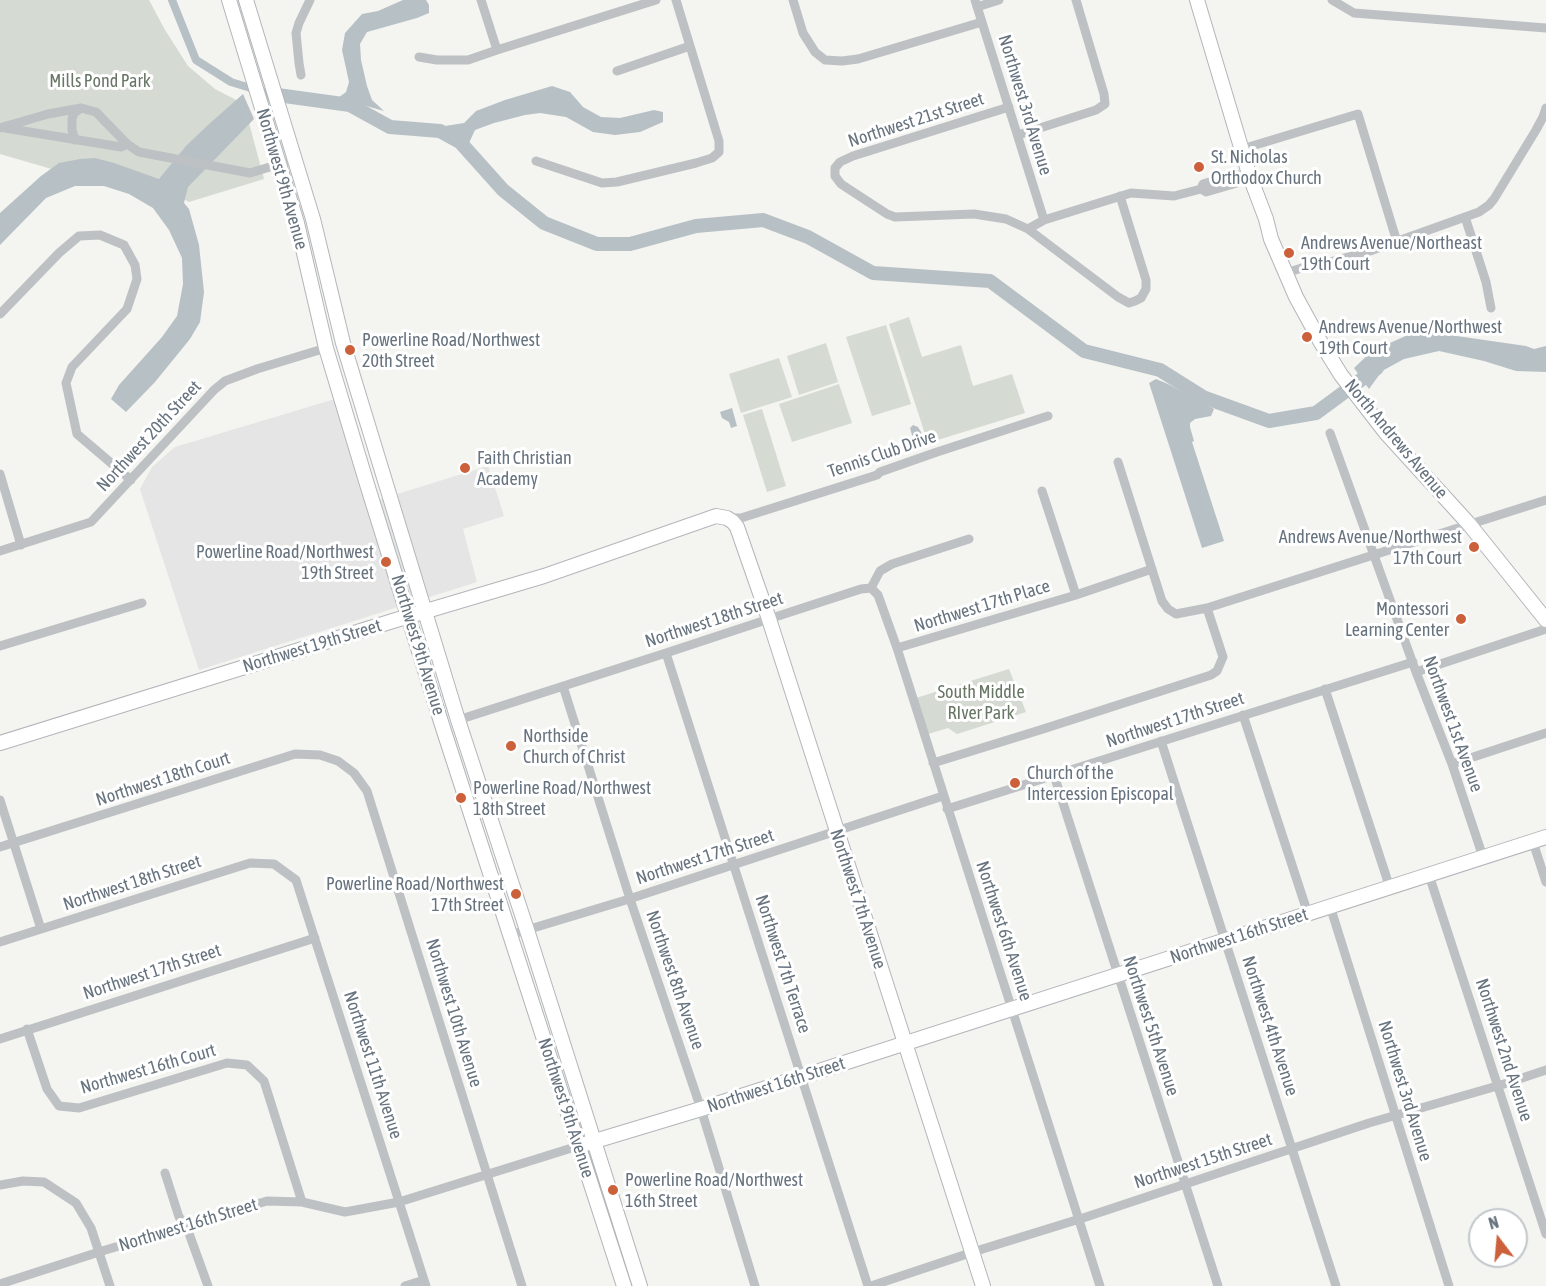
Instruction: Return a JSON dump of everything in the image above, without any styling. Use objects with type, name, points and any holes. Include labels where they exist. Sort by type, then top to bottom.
[{"type":"main road","name":"Northwest 9th Avenue","points":[[229,0],[297,223],[326,348],[442,725],[624,1286]]},
{"type":"main road","name":"Northwest 9th Avenue","points":[[246,0],[296,159],[350,369],[424,611],[640,1286]]},
{"type":"main road","name":"North Andrews Avenue","points":[[1197,0],[1242,149],[1245,175],[1266,219],[1271,239],[1296,297],[1320,341],[1341,375],[1386,433],[1469,524],[1546,620]]},
{"type":"main road","points":[[320,322],[343,344]]},
{"type":"main road","points":[[326,348],[336,352],[350,369]]},
{"type":"main road","name":"Northwest 19th Street","points":[[0,743],[409,615],[544,576],[716,516],[727,518]]},
{"type":"main road","name":"Northwest 7th Avenue","points":[[727,518],[737,526],[769,619],[983,1286]]},
{"type":"main road","name":"Northwest 16th Street","points":[[578,1146],[701,1109],[1540,840]]},
{"type":"street","points":[[301,75],[296,33],[310,0]]},
{"type":"street","points":[[481,0],[497,50]]},
{"type":"street","points":[[419,57],[437,60],[468,60],[656,0]]},
{"type":"street","points":[[536,161],[602,183],[696,164],[712,158],[718,152],[719,141],[676,0]]},
{"type":"street","points":[[793,0],[803,33],[815,52],[825,60],[858,59],[982,22]]},
{"type":"street","points":[[976,3],[999,0]]},
{"type":"street","points":[[1018,135],[1096,110],[1105,104],[1076,0]]},
{"type":"street","points":[[1332,0],[1354,13],[1546,28]]},
{"type":"street","name":"Northwest 3rd Avenue","points":[[976,3],[1044,220]]},
{"type":"street","points":[[617,72],[690,46]]},
{"type":"street","name":"Northwest 21st Street","points":[[1009,107],[853,156],[840,162],[835,168],[835,176],[841,184],[895,217],[974,214],[1006,219],[1028,229]]},
{"type":"street","points":[[75,140],[72,119],[74,113],[81,108]]},
{"type":"street","points":[[1,128],[48,114],[81,108],[96,112],[127,144],[139,152],[250,172],[296,159]]},
{"type":"street","points":[[1286,273],[1397,242],[1479,212],[1489,205],[1536,130],[1546,108]]},
{"type":"street","points":[[1242,149],[1358,114],[1397,242]]},
{"type":"street","points":[[1,128],[121,147],[127,144]]},
{"type":"street","points":[[1120,196],[1146,280],[1146,289],[1142,298],[1129,303],[1028,229],[1044,220],[1120,196],[1131,193],[1174,196],[1201,189],[1203,184],[1235,174],[1245,175]]},
{"type":"street","points":[[1465,217],[1486,282],[1491,308]]},
{"type":"street","points":[[0,314],[59,253],[79,236],[100,235],[124,245],[135,265],[137,279],[127,309],[72,367],[66,383],[77,434],[131,480]]},
{"type":"street","name":"Northwest 20th Street","points":[[0,551],[91,522],[225,381],[326,348]]},
{"type":"street","name":"Tennis Club Drive","points":[[727,518],[741,518],[877,475],[937,452],[1048,416]]},
{"type":"street","name":"Northwest 1st Avenue","points":[[1330,434],[1484,857]]},
{"type":"street","points":[[1118,462],[1162,601],[1176,614],[1207,608],[1546,500]]},
{"type":"street","points":[[0,474],[21,544]]},
{"type":"street","name":"Northwest 17th Place","points":[[1042,491],[1076,595]]},
{"type":"street","points":[[871,588],[880,571],[892,564],[969,539]]},
{"type":"street","name":"Northwest 17th Place","points":[[897,648],[1076,595],[1152,569]]},
{"type":"street","name":"Northwest 18th Street","points":[[458,720],[861,589],[871,588]]},
{"type":"street","name":"Northwest 6th Avenue","points":[[871,588],[878,595],[897,648],[1100,1286]]},
{"type":"street","points":[[0,646],[142,603]]},
{"type":"street","points":[[933,763],[1211,675],[1217,670],[1223,657],[1207,608]]},
{"type":"street","points":[[1416,672],[1546,629]]},
{"type":"street","name":"Northwest 7th Terrace","points":[[666,653],[870,1286]]},
{"type":"street","name":"Northwest 17th Street","points":[[947,809],[1413,662]]},
{"type":"street","name":"Northwest 8th Avenue","points":[[563,686],[630,898],[701,1109],[755,1286]]},
{"type":"street","points":[[1325,690],[1390,888]]},
{"type":"street","points":[[1243,716],[1308,914]]},
{"type":"street","points":[[1452,765],[1546,733]]},
{"type":"street","name":"Northwest 4th Avenue","points":[[1161,741],[1336,1286]]},
{"type":"street","name":"Northwest 18th Court","points":[[0,848],[296,754],[320,755],[338,761]]},
{"type":"street","name":"Northwest 10th Avenue","points":[[338,761],[354,773],[367,791],[522,1286]]},
{"type":"street","name":"Northwest 5th Avenue","points":[[1054,775],[1218,1286]]},
{"type":"street","name":"Northwest 17th Street","points":[[510,935],[943,796]]},
{"type":"street","points":[[0,800],[41,929]]},
{"type":"street","points":[[1540,840],[1546,882]]},
{"type":"street","name":"Northwest 18th Street","points":[[0,942],[250,863],[274,864]]},
{"type":"street","name":"Northwest 11th Avenue","points":[[274,864],[296,880],[425,1283]]},
{"type":"street","name":"Northwest 2nd Avenue","points":[[1429,875],[1546,1234]]},
{"type":"street","name":"Northwest 3rd Avenue","points":[[1330,906],[1449,1286]]},
{"type":"street","name":"Northwest 17th Street","points":[[0,1039],[315,938]]},
{"type":"street","name":"Northwest 16th Court","points":[[27,1029],[47,1089],[59,1106],[79,1107],[227,1063],[247,1065],[264,1081],[302,1202]]},
{"type":"street","name":"Northwest 15th Street","points":[[870,1286],[1079,1220],[1369,1123],[1546,1070]]},
{"type":"street","name":"Northwest 16th Street","points":[[7,1284],[99,1252],[267,1201],[302,1202],[345,1212],[399,1202],[578,1146]]},
{"type":"street","points":[[165,1173],[179,1217],[186,1225],[208,1286]]},
{"type":"street","points":[[0,1185],[23,1181],[44,1182],[76,1203],[91,1228],[110,1286]]},
{"type":"street","points":[[405,1286],[425,1283]]},
{"type":"shaded area","points":[[403,0],[426,0],[429,13],[367,32],[360,44],[361,60],[372,100],[384,111],[338,98],[346,92],[349,82],[342,50],[345,33],[362,14],[378,11]]},
{"type":"shaded area","points":[[552,86],[570,92],[583,107],[601,117],[620,118],[654,110],[663,112],[663,122],[640,132],[615,135],[593,132],[566,117],[540,113],[494,123],[475,130],[469,143],[445,126],[464,123],[476,111]]},
{"type":"shaded area","points":[[243,94],[254,119],[188,187],[184,203],[189,209],[199,245],[204,292],[200,322],[190,339],[155,382],[126,412],[111,399],[119,385],[162,337],[177,316],[183,284],[182,258],[169,230],[153,208],[129,194],[104,186],[75,186],[46,198],[0,245],[0,213],[59,163],[95,158],[159,179],[186,146]]},
{"type":"shaded area","points":[[1424,332],[1534,349],[1546,346],[1546,372],[1516,371],[1439,351],[1404,359],[1382,371],[1369,389],[1354,368],[1372,351],[1410,334]]},
{"type":"shaded area","points":[[1156,379],[1214,409],[1211,416],[1195,419],[1190,423],[1190,427],[1194,441],[1192,442],[1224,541],[1202,548],[1149,383]]},
{"type":"shaded area","points":[[335,399],[368,503],[488,466],[504,516],[463,529],[477,582],[199,670],[140,489],[152,467],[175,447]]},
{"type":"shaded area","points":[[732,408],[737,426],[731,428],[720,412]]},
{"type":"shaded area","points":[[913,425],[921,432],[920,441],[912,435],[910,428]]},
{"type":"green space","name":"Mills Pond Park","points":[[0,0],[149,0],[188,66],[215,89],[244,104],[264,179],[189,202],[154,182],[55,170],[0,154]]},
{"type":"green space","points":[[909,317],[922,357],[961,345],[973,386],[1012,374],[1025,413],[928,443],[889,324]]},
{"type":"green space","points":[[886,325],[911,404],[872,416],[846,337]]},
{"type":"green space","points":[[826,343],[838,382],[799,395],[787,356]]},
{"type":"green space","points":[[779,358],[792,397],[741,413],[729,374]]},
{"type":"green space","points":[[839,384],[852,423],[792,442],[779,404]]},
{"type":"green space","points":[[762,409],[786,486],[767,492],[743,415]]},
{"type":"green space","name":"South Middle RIver Park","points":[[1009,669],[1026,712],[957,734],[948,728],[928,734],[916,698]]},
{"type":"waterway","points":[[172,0],[196,60],[231,82],[270,94]]},
{"type":"waterway","points":[[270,94],[350,105],[390,127],[440,131],[460,142],[503,190],[544,223],[597,244],[630,244],[696,226],[763,220],[808,237],[873,273],[990,281],[1084,351],[1160,370],[1203,397],[1269,421],[1316,413],[1377,368]]},
{"type":"place","name":"St. Nicholas Orthodox Church","points":[[1199,167]]},
{"type":"place","name":"Andrews Avenue/Northeast 19th Court","points":[[1289,253]]},
{"type":"place","name":"Andrews Avenue/Northwest 19th Court","points":[[1307,337]]},
{"type":"place","name":"Powerline Road/Northwest 20th Street","points":[[350,350]]},
{"type":"place","name":"Faith Christian Academy","points":[[465,468]]},
{"type":"place","name":"Andrews Avenue/Northwest 17th Court","points":[[1474,547]]},
{"type":"place","name":"Powerline Road/Northwest 19th Street","points":[[386,562]]},
{"type":"place","name":"Montessori Learning Center","points":[[1461,619]]},
{"type":"place","name":"Northside Church of Christ","points":[[511,746]]},
{"type":"place","name":"Church of the Intercession Episcopal","points":[[1015,783]]},
{"type":"place","name":"Powerline Road/Northwest 18th Street","points":[[461,798]]},
{"type":"place","name":"Powerline Road/Northwest 17th Street","points":[[516,894]]},
{"type":"place","name":"Powerline Road/Northwest 16th Street","points":[[613,1190]]}]
